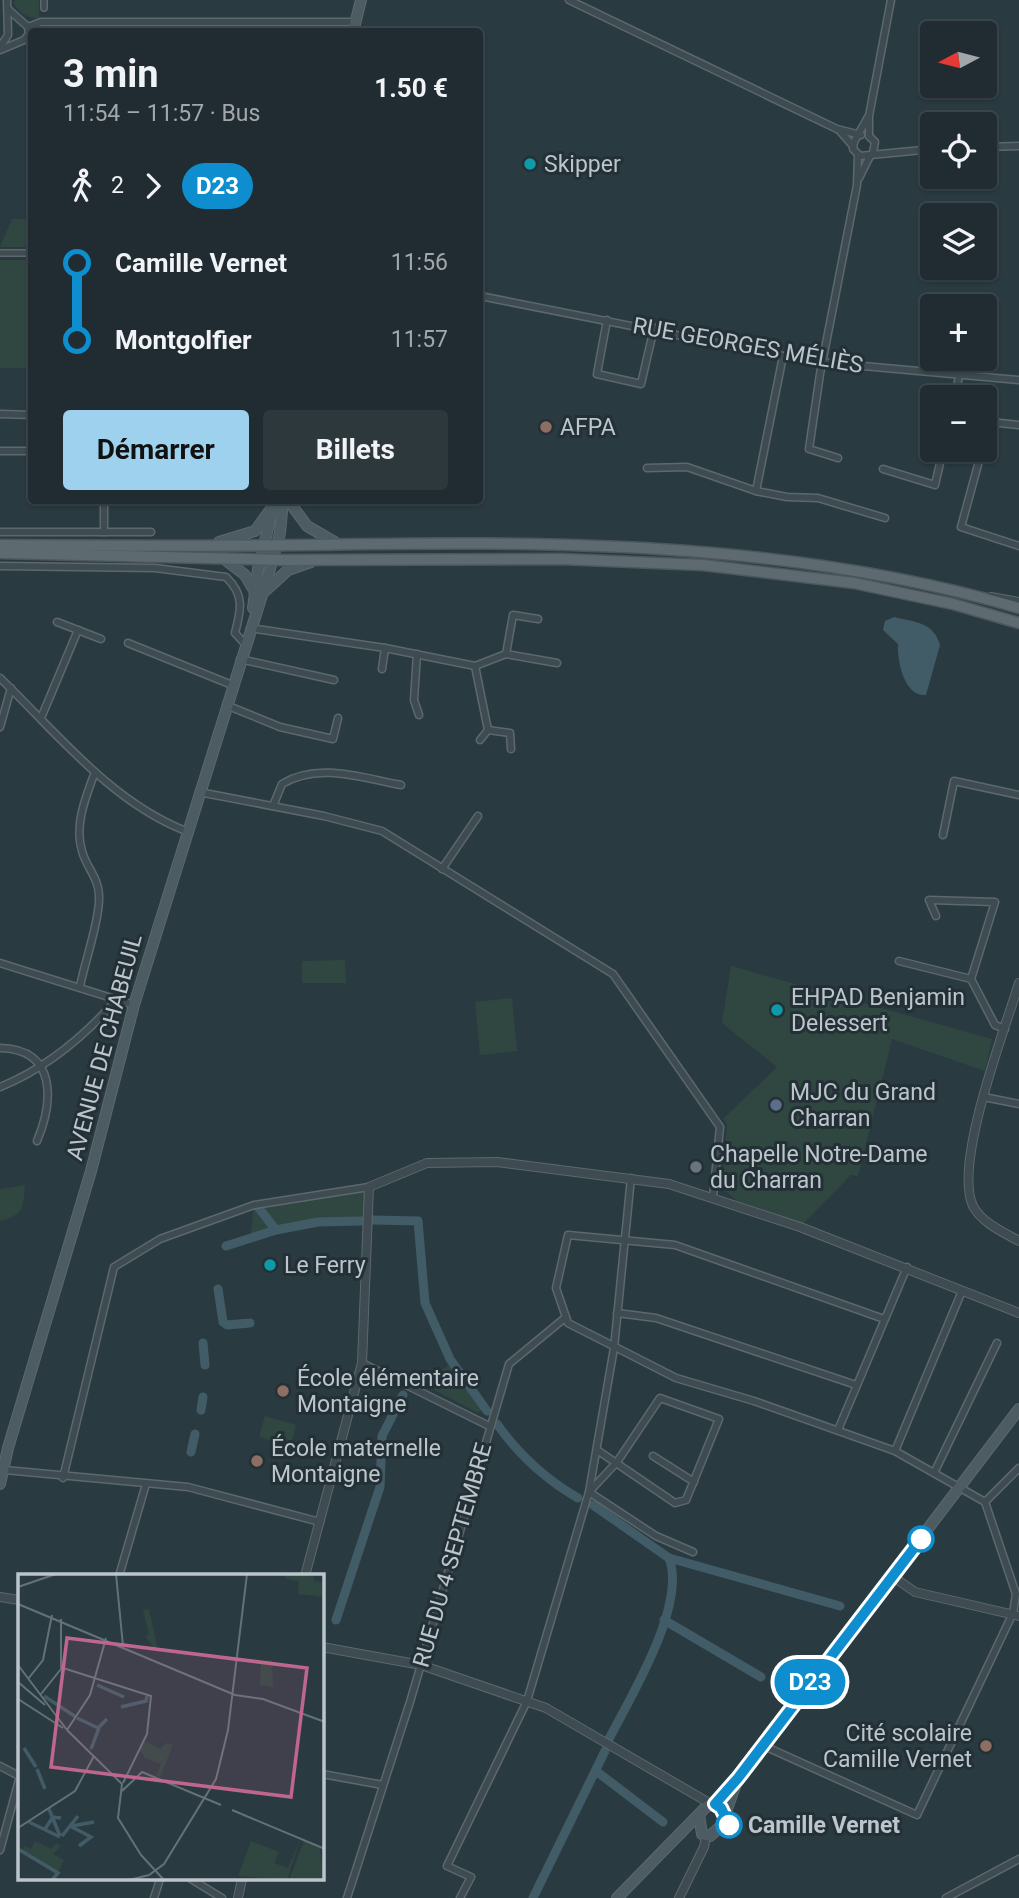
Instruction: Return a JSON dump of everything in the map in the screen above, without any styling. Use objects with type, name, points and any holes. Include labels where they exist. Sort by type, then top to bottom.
[{"type":"main road","points":[[354,27],[361,0]]},
{"type":"main road","points":[[208,544],[243,537],[255,531],[278,504]]},
{"type":"main road","name":"AVENUE DE CHABEUIL","points":[[0,1484],[7,1451],[83,1195],[134,1005],[251,625],[279,504]]},
{"type":"main road","points":[[283,504],[307,526],[338,544]]},
{"type":"main road","points":[[0,545],[563,544],[725,552],[857,570],[975,595],[1019,608]]},
{"type":"main road","points":[[0,553],[222,558],[265,564],[320,559],[562,559],[703,565],[854,583],[953,604],[1019,624]]},
{"type":"main road","points":[[222,558],[245,575],[259,593]]},
{"type":"main road","name":"AVENUE DE CHABEUIL","points":[[259,593],[296,566],[320,559]]},
{"type":"main road","points":[[617,1898],[738,1778],[1019,1409]]},
{"type":"main road","points":[[678,1838],[704,1835],[718,1830],[738,1778]]},
{"type":"main road","points":[[713,1804],[724,1814]]},
{"type":"main road","points":[[699,1815],[704,1835]]},
{"type":"street","points":[[44,0],[44,8]]},
{"type":"street","points":[[569,0],[837,129],[857,138],[869,136]]},
{"type":"street","points":[[891,0],[869,116],[869,136],[875,146],[893,151]]},
{"type":"street","points":[[8,4],[18,20],[28,27]]},
{"type":"street","points":[[0,48],[8,35],[8,4]]},
{"type":"street","points":[[9,26],[18,20]]},
{"type":"street","points":[[163,21],[163,28]]},
{"type":"street","points":[[28,27],[41,22],[293,21],[354,27]]},
{"type":"street","points":[[293,21],[293,28]]},
{"type":"street","points":[[0,48],[27,37],[28,27]]},
{"type":"street","points":[[8,35],[17,42]]},
{"type":"street","points":[[838,458],[809,449],[858,179],[857,138],[869,116]]},
{"type":"street","points":[[837,129],[857,138]]},
{"type":"street","points":[[858,179],[875,146]]},
{"type":"street","points":[[997,147],[1019,146]]},
{"type":"street","points":[[858,155],[920,150]]},
{"type":"street","points":[[0,253],[28,253]]},
{"type":"street","name":"RUE GEORGES MÉLIÈS","points":[[483,297],[654,328],[783,356],[1019,380]]},
{"type":"street","points":[[607,320],[597,374],[641,384],[654,328]]},
{"type":"street","points":[[756,491],[783,356]]},
{"type":"street","points":[[957,385],[959,376]]},
{"type":"street","points":[[0,414],[28,415]]},
{"type":"street","points":[[997,423],[1019,425]]},
{"type":"street","points":[[0,451],[28,451]]},
{"type":"street","points":[[883,469],[935,485],[940,462]]},
{"type":"street","points":[[979,462],[961,527],[1019,546]]},
{"type":"street","points":[[647,468],[687,467],[756,491],[787,497],[818,498],[885,519]]},
{"type":"street","points":[[104,504],[104,532]]},
{"type":"street","points":[[0,532],[151,532]]},
{"type":"street","points":[[0,566],[155,568],[195,576],[226,577],[240,594],[242,607],[235,633],[245,644]]},
{"type":"street","points":[[975,595],[1019,602]]},
{"type":"street","points":[[506,654],[513,615],[538,619]]},
{"type":"street","points":[[57,622],[101,639]]},
{"type":"street","points":[[251,625],[475,666],[506,654],[557,663]]},
{"type":"street","points":[[41,718],[78,631]]},
{"type":"street","points":[[128,643],[232,685]]},
{"type":"street","points":[[382,669],[385,648]]},
{"type":"street","points":[[416,654],[414,699],[419,715]]},
{"type":"street","points":[[240,659],[334,680]]},
{"type":"street","points":[[475,666],[488,730]]},
{"type":"street","points":[[0,678],[96,772],[155,816],[186,831]]},
{"type":"street","points":[[0,727],[11,688]]},
{"type":"street","points":[[226,705],[280,727],[333,739],[338,718]]},
{"type":"street","points":[[480,740],[488,730]]},
{"type":"street","points":[[488,730],[510,733],[511,749]]},
{"type":"street","points":[[80,986],[99,897],[96,878],[82,852],[79,832],[85,798],[96,772]]},
{"type":"street","points":[[273,806],[282,784],[315,772],[332,772],[401,785]]},
{"type":"street","points":[[943,835],[954,781],[1019,795]]},
{"type":"street","points":[[198,792],[382,831],[613,974],[720,1127],[713,1197]]},
{"type":"street","points":[[442,869],[478,816]]},
{"type":"street","points":[[936,916],[929,900],[995,902],[971,979],[995,1025],[1005,1029]]},
{"type":"street","points":[[899,961],[971,979]]},
{"type":"street","points":[[0,963],[134,1005]]},
{"type":"street","points":[[1019,983],[984,1097],[971,1150],[972,1204],[981,1218],[1019,1241]]},
{"type":"street","points":[[0,1087],[40,1067],[74,1043],[117,999]]},
{"type":"street","points":[[0,1048],[26,1054],[40,1067],[48,1082],[50,1100],[37,1141]]},
{"type":"street","points":[[984,1097],[1019,1104]]},
{"type":"street","points":[[63,1478],[114,1267],[160,1239],[254,1205],[369,1186],[427,1163],[505,1162],[669,1184],[713,1197],[906,1267],[1019,1312]]},
{"type":"street","points":[[460,1898],[471,1877],[447,1866],[527,1701],[589,1492],[614,1348],[631,1178]]},
{"type":"street","points":[[306,1574],[362,1363],[369,1186]]},
{"type":"street","points":[[762,1745],[917,1815],[1016,1614],[1016,1594],[985,1502],[895,1451],[676,1378],[568,1323],[556,1288],[568,1235],[675,1245],[884,1320]]},
{"type":"street","points":[[838,1430],[906,1267]]},
{"type":"street","points":[[895,1451],[962,1291]]},
{"type":"street","points":[[617,1313],[656,1318],[856,1385]]},
{"type":"street","name":"RUE DU 4 SEPTEMBRE","points":[[346,1898],[421,1665],[509,1364],[566,1317]]},
{"type":"street","points":[[933,1473],[997,1343]]},
{"type":"street","points":[[362,1363],[489,1426]]},
{"type":"street","points":[[589,1492],[617,1462],[660,1398],[719,1419],[686,1500],[675,1503],[617,1462],[597,1450]]},
{"type":"street","points":[[653,1456],[694,1482]]},
{"type":"street","points":[[3,1468],[63,1478],[188,1487],[320,1522]]},
{"type":"street","points":[[985,1502],[1019,1468]]},
{"type":"street","points":[[119,1574],[146,1484]]},
{"type":"street","points":[[589,1492],[656,1536],[692,1552]]},
{"type":"street","points":[[1010,1576],[1019,1573]]},
{"type":"street","points":[[892,1576],[915,1592],[1016,1614]]},
{"type":"street","points":[[0,1597],[18,1600]]},
{"type":"street","points":[[324,1647],[421,1665],[527,1701],[546,1709],[713,1804]]},
{"type":"street","points":[[0,1766],[18,1777]]},
{"type":"street","points":[[324,1774],[383,1785]]},
{"type":"street","points":[[0,1850],[18,1782]]},
{"type":"street","points":[[679,1898],[704,1847],[704,1835]]},
{"type":"street","points":[[946,1898],[1019,1859]]},
{"type":"street","points":[[154,1898],[159,1881]]},
{"type":"street","points":[[194,1881],[222,1898]]},
{"type":"green space","points":[[39,0],[39,18],[20,12],[13,2]]},
{"type":"green space","points":[[12,219],[28,219],[28,247],[0,247]]},
{"type":"green space","points":[[0,260],[28,260],[28,368],[0,368]]},
{"type":"green space","points":[[345,960],[346,983],[302,983],[302,961]]},
{"type":"green space","points":[[731,966],[992,1039],[985,1071],[892,1039],[858,1176],[851,1175],[803,1224],[737,1201],[722,1188],[727,1124],[723,1119],[777,1067],[722,1023]]},
{"type":"green space","points":[[512,998],[517,1051],[480,1055],[475,1002]]},
{"type":"green space","points":[[25,1185],[21,1209],[14,1216],[0,1221],[0,1189]]},
{"type":"green space","points":[[369,1187],[367,1218],[362,1221],[318,1222],[276,1230],[250,1240],[254,1205]]},
{"type":"green space","points":[[451,1363],[483,1408],[478,1413],[434,1390],[437,1374]]},
{"type":"green space","points":[[265,1416],[296,1425],[290,1447],[259,1437]]},
{"type":"water","points":[[894,617],[922,624],[937,637],[940,645],[926,695],[918,694],[907,684],[901,668],[898,644],[883,630],[885,621]]},
{"type":"waterway","points":[[258,1207],[276,1230]]},
{"type":"waterway","points":[[372,1220],[418,1221],[425,1303],[450,1359],[487,1411]]},
{"type":"waterway","points":[[226,1246],[276,1230],[318,1222],[362,1221]]},
{"type":"waterway","points":[[218,1289],[223,1322],[227,1325],[250,1323]]},
{"type":"waterway","points":[[203,1343],[205,1365]]},
{"type":"waterway","points":[[336,1620],[380,1487],[382,1436],[403,1395]]},
{"type":"waterway","points":[[201,1410],[203,1397]]},
{"type":"waterway","points":[[497,1424],[533,1466],[578,1498]]},
{"type":"waterway","points":[[191,1452],[195,1434]]},
{"type":"waterway","points":[[593,1505],[669,1558],[672,1578],[664,1625],[609,1739]]},
{"type":"waterway","points":[[669,1558],[840,1606]]},
{"type":"waterway","points":[[664,1620],[761,1677]]},
{"type":"waterway","points":[[533,1898],[605,1751]]},
{"type":"waterway","points":[[596,1771],[663,1822]]},
{"type":"bus line","name":"D23","points":[[729,1825],[721,1808],[715,1804],[738,1778],[921,1539]]},
{"type":"place","name":"Skipper","points":[[530,164]]},
{"type":"place","name":"AFPA","points":[[546,427]]},
{"type":"place","name":"EHPAD Benjamin Delessert","points":[[777,1010]]},
{"type":"place","name":"MJC du Grand Charran","points":[[776,1105]]},
{"type":"place","name":"Chapelle Notre-Dame du Charran","points":[[696,1167]]},
{"type":"place","name":"Le Ferry","points":[[270,1265]]},
{"type":"place","name":"École élémentaire Montaigne","points":[[283,1391]]},
{"type":"place","name":"École maternelle Montaigne","points":[[257,1461]]},
{"type":"place","name":"Cité scolaire Camille Vernet","points":[[986,1746]]},
{"type":"place","name":"Camille Vernet","points":[[729,1825]]}]
